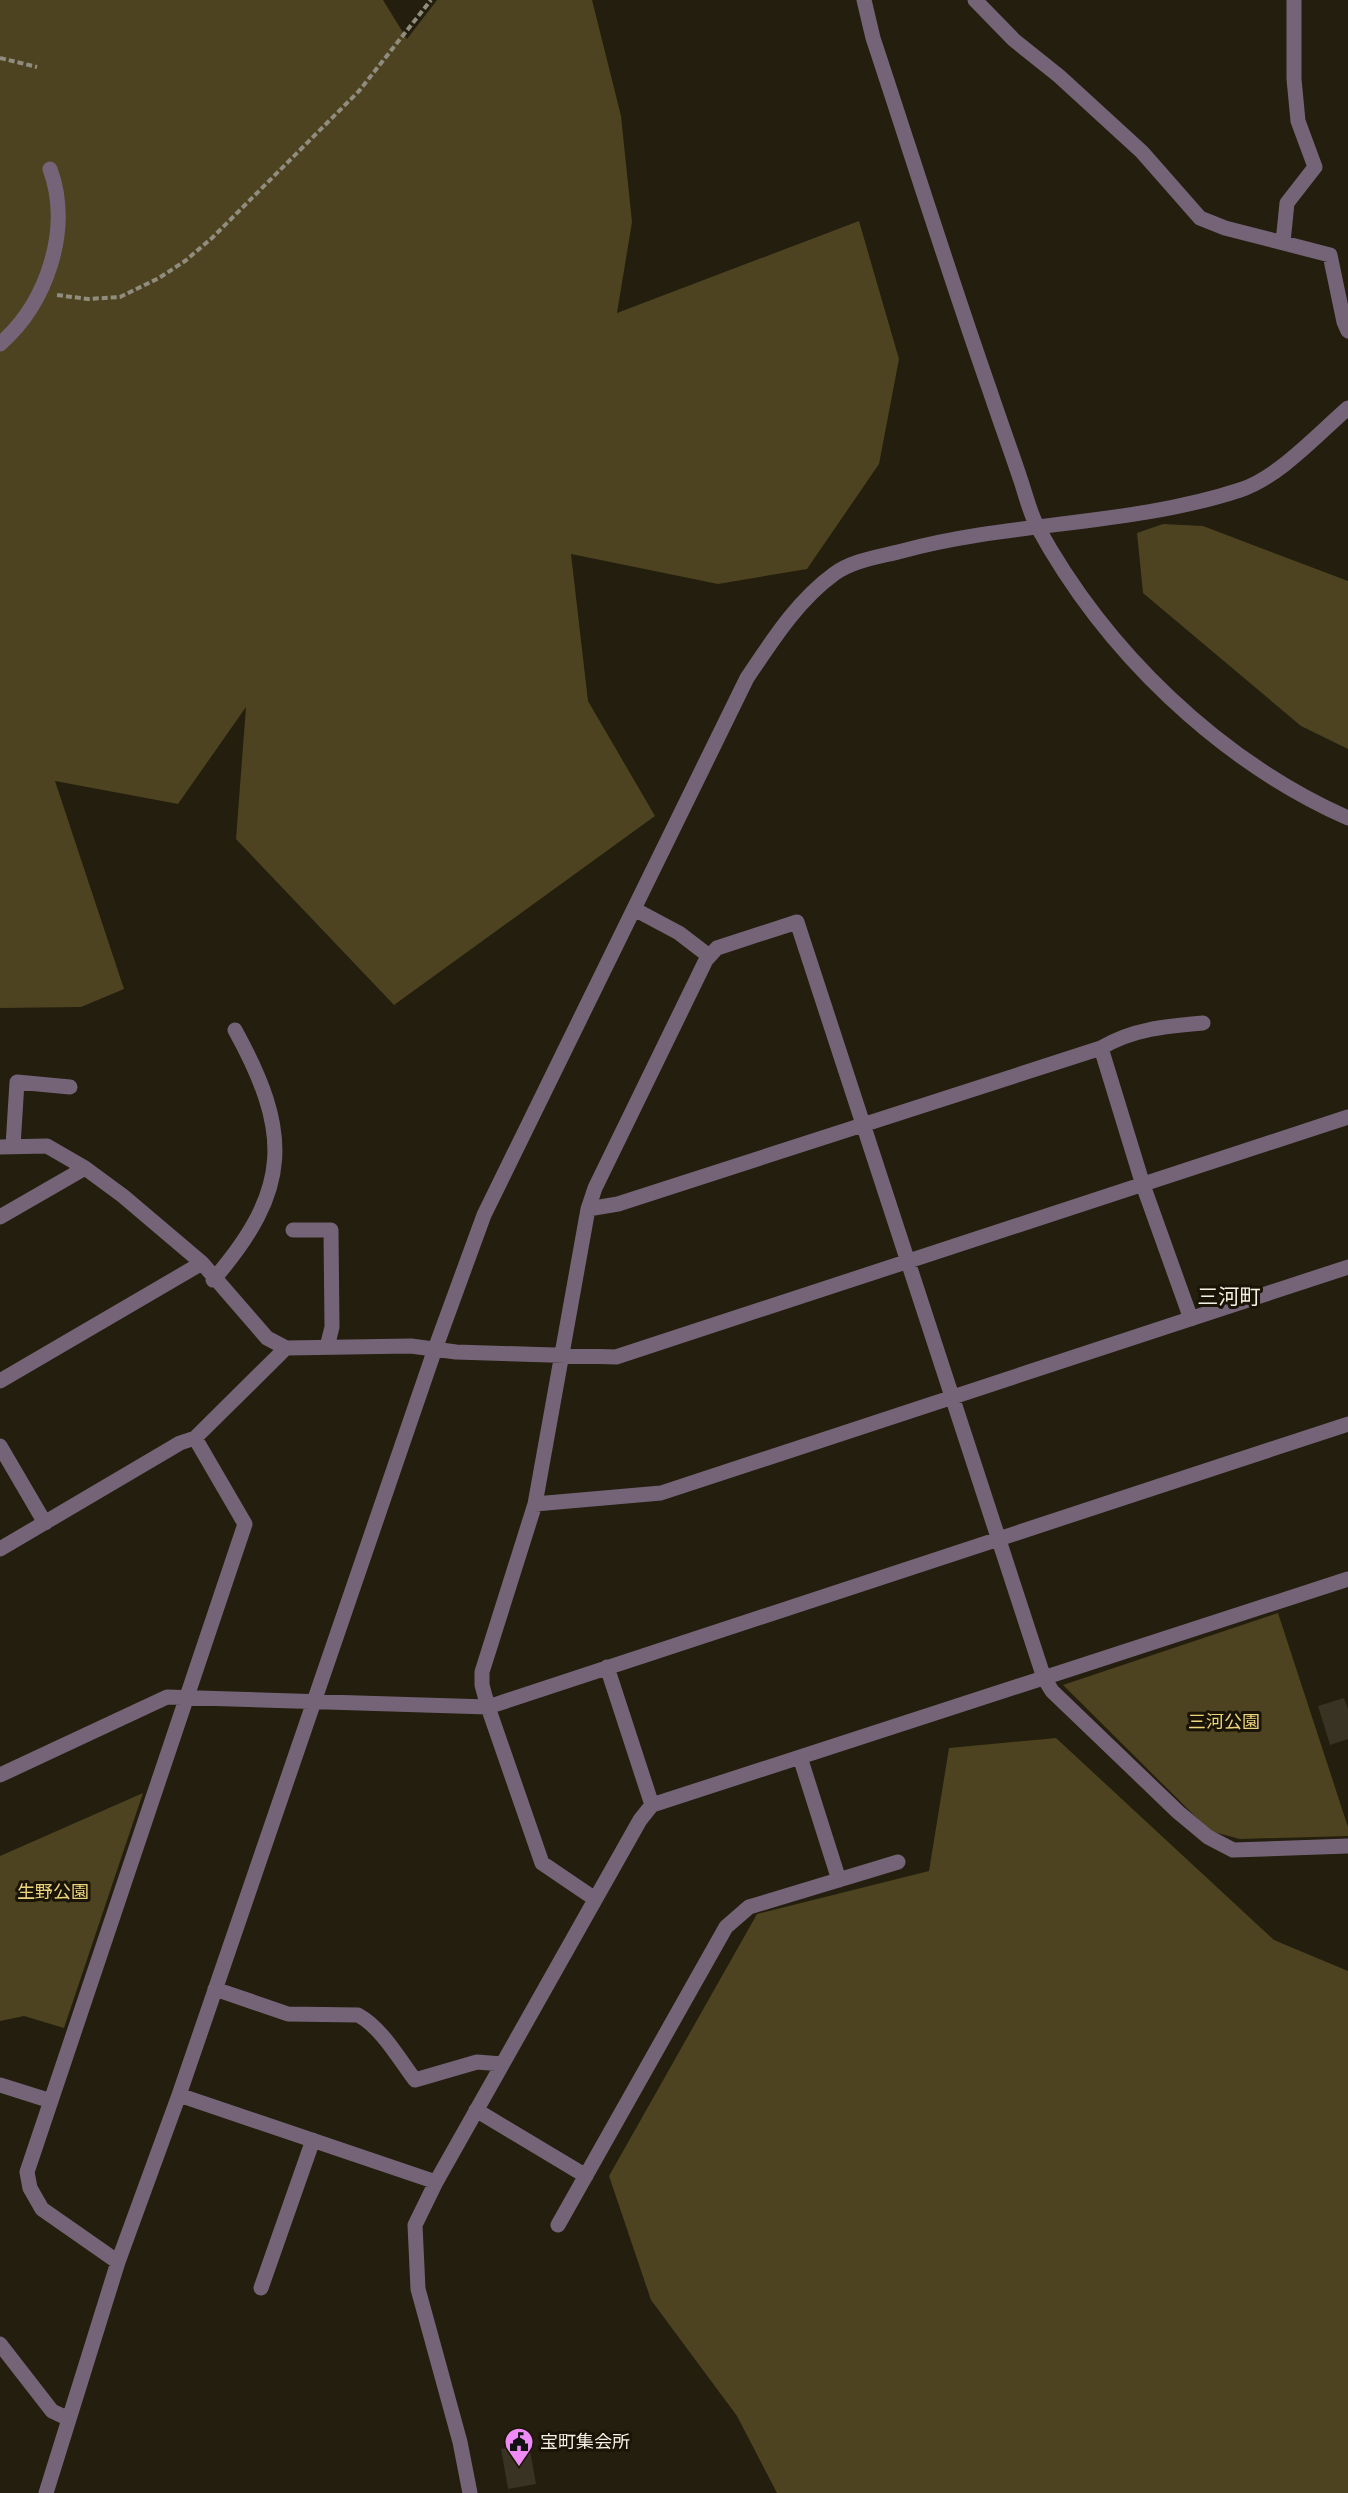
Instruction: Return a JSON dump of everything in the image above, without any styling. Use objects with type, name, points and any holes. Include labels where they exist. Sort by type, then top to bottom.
[{"type":"street","points":[[864,0],[873,38],[952,283],[1036,525],[1099,620],[1160,689],[1195,721],[1256,766],[1323,807],[1348,818]]},
{"type":"street","points":[[975,0],[1014,40],[1059,76],[1142,152],[1200,218],[1225,228],[1330,255],[1344,322],[1348,331]]},
{"type":"street","points":[[1283,242],[1287,203],[1315,167],[1298,121],[1294,80],[1293,0]]},
{"type":"street","points":[[0,344],[19,327],[39,293],[50,265],[58,230],[59,203],[50,170]]},
{"type":"street","points":[[46,2493],[118,2262],[179,2095],[435,1349],[484,1215],[634,909],[677,815],[747,678],[780,630],[812,592],[835,573],[854,563],[927,544],[1036,525],[1129,516],[1242,489],[1288,460],[1348,408]]},
{"type":"street","points":[[634,909],[679,933],[710,956]]},
{"type":"street","points":[[595,1899],[542,1863],[488,1707],[482,1685],[485,1657],[535,1504],[588,1209],[600,1178],[710,956],[717,948],[797,922],[1044,1678],[1052,1691],[1178,1812],[1208,1837],[1233,1850],[1348,1846]]},
{"type":"street","points":[[588,1209],[618,1204],[1101,1048],[1112,1041],[1148,1029],[1203,1023]]},
{"type":"street","points":[[213,1280],[230,1260],[255,1221],[272,1182],[277,1158],[273,1121],[258,1071],[235,1030]]},
{"type":"street","points":[[1101,1048],[1143,1185],[1191,1319]]},
{"type":"street","points":[[70,1087],[17,1083],[7,1147],[47,1146],[85,1168],[123,1196],[202,1263],[213,1280],[267,1338],[286,1348],[411,1346],[616,1357],[1348,1117]]},
{"type":"street","points":[[0,1217],[85,1168]]},
{"type":"street","points":[[293,1230],[331,1230],[332,1327],[327,1347]]},
{"type":"street","points":[[0,1381],[202,1263]]},
{"type":"street","points":[[535,1504],[661,1493],[953,1396],[1347,1270]]},
{"type":"street","points":[[0,1550],[180,1443],[195,1438],[286,1348]]},
{"type":"street","points":[[1,1772],[167,1697],[187,1695],[313,1702],[488,1707],[1348,1424]]},
{"type":"street","points":[[118,2262],[42,2209],[30,2188],[27,2172],[245,1524],[195,1438]]},
{"type":"street","points":[[0,1446],[45,1523]]},
{"type":"street","points":[[470,2493],[460,2442],[418,2289],[415,2225],[436,2182],[595,1899],[640,1820],[652,1806],[1348,1579]]},
{"type":"street","points":[[607,1667],[652,1806]]},
{"type":"street","points":[[800,1757],[839,1880]]},
{"type":"street","points":[[558,2225],[726,1927],[749,1906],[898,1862]]},
{"type":"street","points":[[215,1989],[288,2014],[358,2015],[367,2020],[380,2034],[415,2080],[477,2062],[502,2064]]},
{"type":"street","points":[[0,2085],[51,2101]]},
{"type":"street","points":[[179,2095],[436,2182]]},
{"type":"street","points":[[476,2110],[586,2176]]},
{"type":"street","points":[[261,2288],[314,2140]]},
{"type":"street","points":[[0,2344],[52,2411],[69,2419]]},
{"type":"path","points":[[39,293],[88,299],[120,297],[159,278],[185,261],[212,238],[358,91],[431,0]]},
{"type":"path","points":[[0,58],[37,67]]},
{"type":"green space","points":[[0,0],[383,0],[407,39],[437,0],[592,0],[621,116],[632,222],[617,313],[859,221],[899,359],[879,464],[807,569],[718,584],[571,554],[588,701],[655,816],[394,1005],[236,839],[246,707],[178,804],[55,781],[124,989],[81,1007],[0,1008]]},
{"type":"green space","points":[[1163,524],[1203,526],[1348,581],[1348,749],[1301,726],[1143,593],[1137,533]]},
{"type":"green space","name":"三河公園","points":[[1278,1613],[1348,1827],[1348,1836],[1240,1839],[1210,1831],[1063,1685]]},
{"type":"green space","points":[[1056,1738],[1274,1940],[1348,1971],[1348,2493],[777,2493],[737,2416],[651,2300],[609,2176],[757,1914],[929,1871],[949,1748]]},
{"type":"green space","name":"生野公園","points":[[143,1793],[64,2028],[24,2016],[0,2021],[0,1856]]},
{"type":"building","points":[[1344,1698],[1348,1709],[1348,1739],[1330,1745],[1318,1706]]},
{"type":"building","name":"宝町集会所","points":[[529,2444],[536,2484],[508,2489],[501,2449]]},
{"type":"place","name":"宝町集会所","points":[[519,2468]]},
{"type":"district","name":"三河町","points":[[1229,1297]]}]
